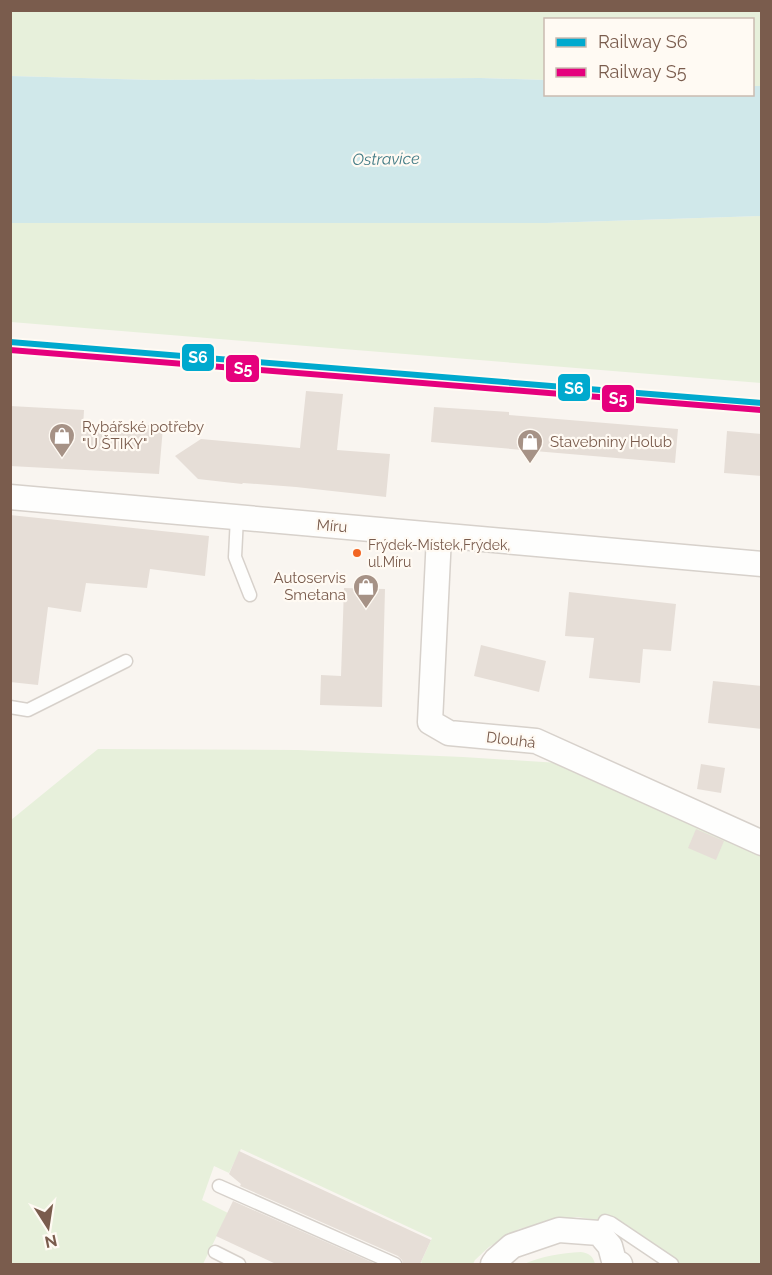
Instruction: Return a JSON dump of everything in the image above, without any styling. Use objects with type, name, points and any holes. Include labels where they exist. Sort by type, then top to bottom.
[{"type":"street","name":"Míru","points":[[10,497],[762,564]]},
{"type":"street","name":"Dlouhá","points":[[439,536],[430,722],[449,734],[536,741],[762,843]]},
{"type":"street","points":[[493,1264],[512,1246],[559,1230],[599,1233],[610,1246],[614,1261],[620,1264]]},
{"type":"lane","points":[[237,517],[235,557],[250,595]]},
{"type":"lane","points":[[10,707],[28,710],[126,661]]},
{"type":"lane","points":[[219,1185],[395,1264]]},
{"type":"lane","points":[[607,1264],[595,1245],[605,1221],[672,1264]]},
{"type":"lane","points":[[215,1252],[239,1264]]},
{"type":"green space","points":[[11,11],[761,11],[761,86],[754,86],[754,18],[544,18],[544,80],[481,78],[152,80],[11,76]]},
{"type":"green space","points":[[761,216],[761,383],[11,322],[10,223],[547,223]]},
{"type":"green space","points":[[98,749],[298,750],[575,764],[761,854],[761,1264],[672,1264],[605,1221],[577,1217],[519,1229],[489,1247],[473,1264],[423,1264],[421,1262],[432,1238],[241,1149],[229,1173],[214,1166],[202,1200],[228,1213],[203,1264],[11,1264],[11,820]]},
{"type":"green space","points":[[581,1252],[590,1255],[595,1264],[524,1264],[552,1255]]},
{"type":"water","name":"Ostravice","points":[[11,76],[152,80],[481,78],[544,80],[544,96],[754,96],[754,86],[761,86],[761,216],[547,223],[11,223]]},
{"type":"building","points":[[306,391],[343,394],[337,450],[390,454],[386,497],[198,479],[175,456],[201,439],[300,448]]},
{"type":"building","points":[[10,406],[84,410],[83,428],[124,430],[125,422],[163,427],[159,474],[10,466]]},
{"type":"building","points":[[434,407],[678,429],[675,463],[431,442]]},
{"type":"building","points":[[727,431],[762,434],[762,476],[724,473]]},
{"type":"building","points":[[10,515],[209,536],[205,576],[150,569],[147,588],[86,583],[81,612],[48,607],[38,685],[10,682]]},
{"type":"building","points":[[344,588],[385,589],[382,707],[320,705],[321,675],[341,676]]},
{"type":"building","points":[[569,592],[676,604],[671,651],[643,649],[640,683],[589,678],[594,638],[565,636]]},
{"type":"building","points":[[481,645],[546,661],[539,692],[474,676]]},
{"type":"building","points":[[713,681],[762,686],[762,729],[708,723]]},
{"type":"building","points":[[701,764],[725,768],[721,793],[697,789]]},
{"type":"building","points":[[696,829],[724,841],[716,860],[688,848]]},
{"type":"building","points":[[239,1151],[431,1240],[420,1264],[403,1264],[398,1256],[240,1186],[241,1184],[229,1174]]},
{"type":"building","points":[[233,1201],[376,1264],[276,1264],[216,1236]]},
{"type":"rail line","name":"S6","points":[[10,342],[762,403]]},
{"type":"rail line","name":"S5","points":[[10,350],[761,410]]},
{"type":"place","name":"Rybářské potřeby \"U ŠTIKY\"","points":[[62,459]]},
{"type":"place","name":"Stavebniny Holub","points":[[530,465]]},
{"type":"place","name":"Frýdek-Místek,Frýdek, ul.Míru","points":[[357,553]]},
{"type":"place","name":"Autoservis Smetana","points":[[366,610]]}]
